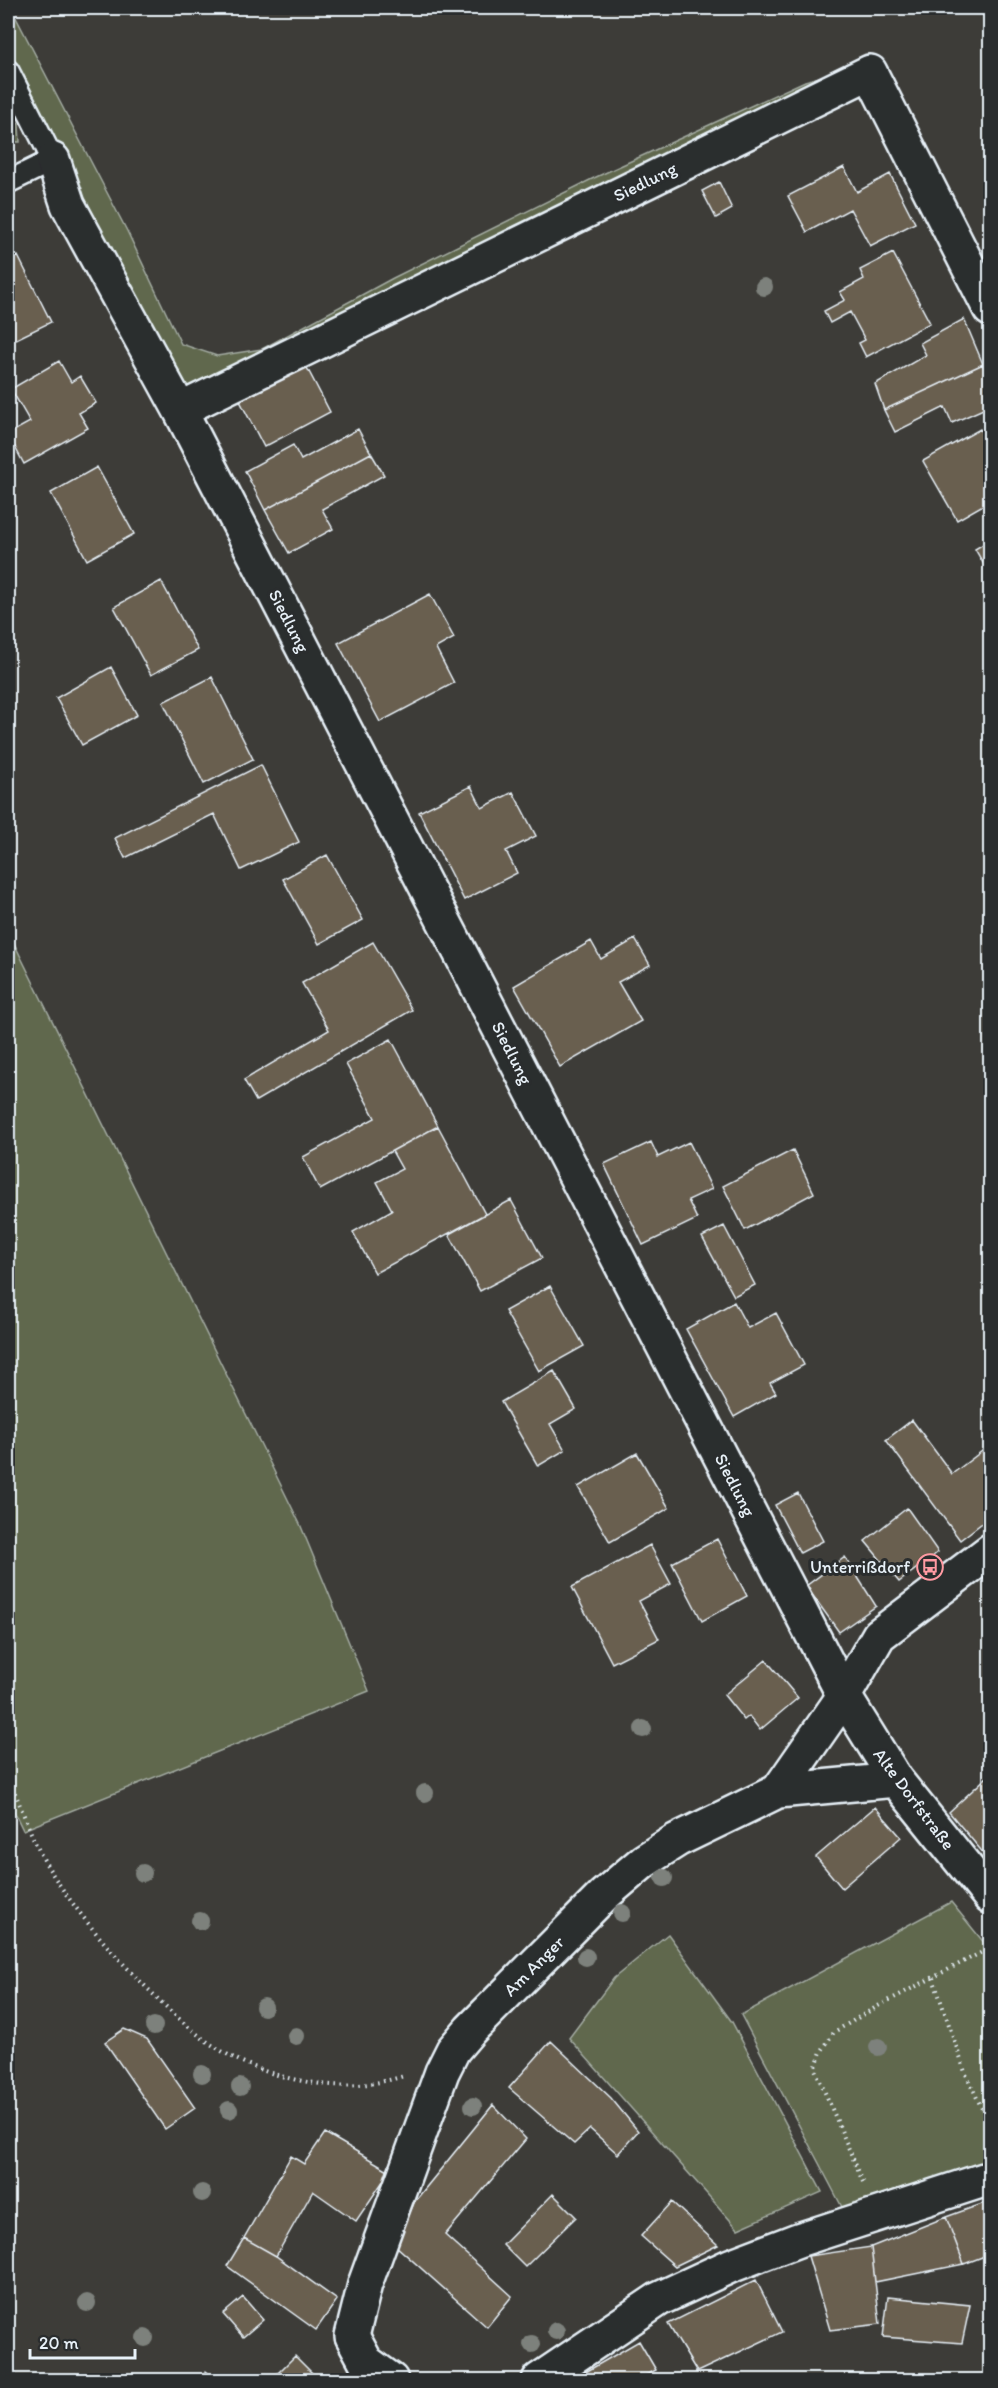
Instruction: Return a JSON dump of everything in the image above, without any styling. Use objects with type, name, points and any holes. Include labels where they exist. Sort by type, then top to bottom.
[{"type":"street","name":"Siedlung","points":[[180,410],[870,72],[990,309]]},
{"type":"street","name":"Siedlung","points":[[53,160],[68,205],[180,410],[844,1696]]},
{"type":"street","name":"Am Anger","points":[[391,2380],[366,2361],[352,2336],[365,2284],[442,2072],[453,2050],[470,2030],[630,1873],[677,1840],[778,1791],[844,1696],[879,1635],[990,1551]]},
{"type":"street","name":"Alte Dorfstraße","points":[[844,1696],[896,1780],[990,1897]]},
{"type":"street","points":[[778,1791],[896,1780]]},
{"type":"street","points":[[539,2380],[640,2311],[730,2266],[780,2247],[990,2178]]},
{"type":"lane","points":[[8,71],[53,160],[8,182]]},
{"type":"path","points":[[8,1776],[47,1866],[108,1949],[175,2017],[207,2042],[243,2064],[271,2074],[318,2084],[362,2087],[429,2068],[442,2072]]},
{"type":"path","points":[[877,2216],[815,2069],[821,2052],[834,2032],[878,2006],[990,1948]]},
{"type":"path","points":[[933,1978],[966,2072],[990,2126]]},
{"type":"green space","points":[[8,8],[11,8],[127,231],[181,344],[217,356],[262,349],[393,278],[594,178],[805,81],[876,62],[186,394],[8,49]]},
{"type":"green space","points":[[8,100],[19,125],[20,142],[8,142]]},
{"type":"green space","points":[[8,931],[300,1524],[369,1691],[23,1830],[8,1799]]},
{"type":"green space","points":[[951,1902],[990,1950],[990,2161],[929,2187],[843,2209],[741,2015]]},
{"type":"green space","points":[[668,1934],[732,2022],[822,2192],[738,2229],[569,2038],[614,1978]]},
{"type":"building","points":[[844,167],[857,192],[890,174],[915,223],[870,246],[850,209],[807,232],[788,196]]},
{"type":"building","points":[[719,182],[732,209],[716,218],[702,191]]},
{"type":"building","points":[[893,253],[930,323],[866,357],[859,343],[865,340],[850,312],[830,323],[824,311],[845,300],[840,292],[864,279],[860,270]]},
{"type":"building","points":[[18,256],[51,322],[8,343],[8,261]]},
{"type":"building","points":[[964,319],[983,364],[884,410],[875,384],[926,355],[920,343]]},
{"type":"building","points":[[59,361],[71,382],[80,376],[96,403],[79,413],[88,428],[24,464],[8,434],[30,422],[11,389]]},
{"type":"building","points":[[305,364],[330,412],[264,447],[239,399]]},
{"type":"building","points":[[983,364],[990,379],[990,406],[952,423],[945,407],[895,432],[884,410]]},
{"type":"building","points":[[358,429],[371,453],[265,510],[245,471],[293,445],[301,460]]},
{"type":"building","points":[[980,429],[990,449],[990,501],[957,520],[923,461]]},
{"type":"building","points":[[371,453],[384,475],[322,509],[333,529],[289,553],[265,510]]},
{"type":"building","points":[[97,467],[134,534],[87,560],[51,493]]},
{"type":"building","points":[[990,540],[990,575],[975,549]]},
{"type":"building","points":[[161,581],[198,650],[151,675],[114,607]]},
{"type":"building","points":[[430,594],[454,638],[436,648],[454,683],[380,722],[338,643]]},
{"type":"building","points":[[111,667],[137,715],[82,745],[56,698]]},
{"type":"building","points":[[212,677],[253,759],[204,784],[163,702]]},
{"type":"building","points":[[261,765],[299,842],[241,870],[214,814],[125,858],[115,838]]},
{"type":"building","points":[[471,786],[482,808],[513,792],[536,836],[506,851],[517,873],[464,900],[419,812]]},
{"type":"building","points":[[327,855],[363,920],[319,944],[283,879]]},
{"type":"building","points":[[635,939],[650,965],[618,982],[641,1021],[560,1067],[514,986],[591,941],[601,959]]},
{"type":"building","points":[[373,942],[412,1010],[256,1101],[244,1080],[329,1030],[302,983]]},
{"type":"building","points":[[391,1039],[438,1126],[320,1190],[303,1157],[375,1118],[346,1064]]},
{"type":"building","points":[[438,1126],[485,1214],[375,1273],[353,1232],[392,1210],[377,1182],[402,1169],[392,1151]]},
{"type":"building","points":[[651,1142],[658,1157],[689,1142],[712,1189],[688,1200],[697,1219],[643,1245],[604,1164]]},
{"type":"building","points":[[793,1150],[814,1193],[745,1230],[723,1186]]},
{"type":"building","points":[[511,1200],[542,1258],[480,1291],[449,1234]]},
{"type":"building","points":[[724,1226],[755,1285],[734,1296],[702,1237]]},
{"type":"building","points":[[550,1286],[584,1346],[539,1371],[505,1311]]},
{"type":"building","points":[[734,1302],[748,1328],[776,1313],[804,1365],[770,1383],[776,1393],[734,1417],[686,1329]]},
{"type":"building","points":[[554,1371],[576,1409],[550,1424],[565,1450],[538,1466],[501,1402]]},
{"type":"building","points":[[912,1420],[952,1474],[990,1445],[990,1517],[960,1540],[886,1440]]},
{"type":"building","points":[[637,1453],[669,1508],[610,1542],[578,1487]]},
{"type":"building","points":[[798,1493],[823,1541],[800,1553],[775,1505]]},
{"type":"building","points":[[907,1508],[938,1552],[899,1582],[865,1541]]},
{"type":"building","points":[[717,1539],[747,1596],[702,1621],[672,1563]]},
{"type":"building","points":[[650,1545],[671,1584],[639,1601],[659,1639],[612,1663],[572,1587]]},
{"type":"building","points":[[845,1557],[876,1606],[839,1632],[806,1586]]},
{"type":"building","points":[[766,1660],[798,1698],[760,1730],[749,1716],[744,1720],[724,1695]]},
{"type":"building","points":[[987,1777],[990,1782],[990,1861],[949,1812]]},
{"type":"building","points":[[875,1807],[901,1837],[842,1888],[816,1857]]},
{"type":"building","points":[[124,2029],[147,2039],[195,2108],[165,2129],[105,2042]]},
{"type":"building","points":[[551,2041],[611,2098],[638,2131],[618,2154],[590,2129],[574,2144],[509,2088]]},
{"type":"building","points":[[493,2105],[526,2139],[445,2235],[512,2296],[487,2327],[395,2245],[415,2201]]},
{"type":"building","points":[[325,2133],[390,2171],[356,2221],[313,2191],[276,2256],[244,2238],[291,2156],[304,2164]]},
{"type":"building","points":[[553,2194],[576,2217],[525,2267],[503,2245]]},
{"type":"building","points":[[990,2201],[990,2254],[964,2264],[946,2217]]},
{"type":"building","points":[[672,2202],[718,2245],[675,2266],[641,2236]]},
{"type":"building","points":[[946,2217],[964,2264],[875,2282],[871,2247]]},
{"type":"building","points":[[244,2238],[276,2256],[337,2300],[316,2330],[227,2266]]},
{"type":"building","points":[[871,2247],[880,2324],[830,2330],[808,2256]]},
{"type":"building","points":[[756,2280],[782,2332],[697,2372],[668,2324]]},
{"type":"building","points":[[243,2297],[263,2320],[243,2337],[223,2314]]},
{"type":"building","points":[[888,2297],[970,2305],[962,2343],[883,2337]]},
{"type":"building","points":[[639,2341],[656,2370],[637,2380],[579,2380],[577,2377]]},
{"type":"building","points":[[295,2356],[319,2380],[271,2380]]},
{"type":"building","points":[[206,2371],[216,2380],[197,2380]]},
{"type":"place","name":"Unterrißdorf","points":[[930,1567]]}]
